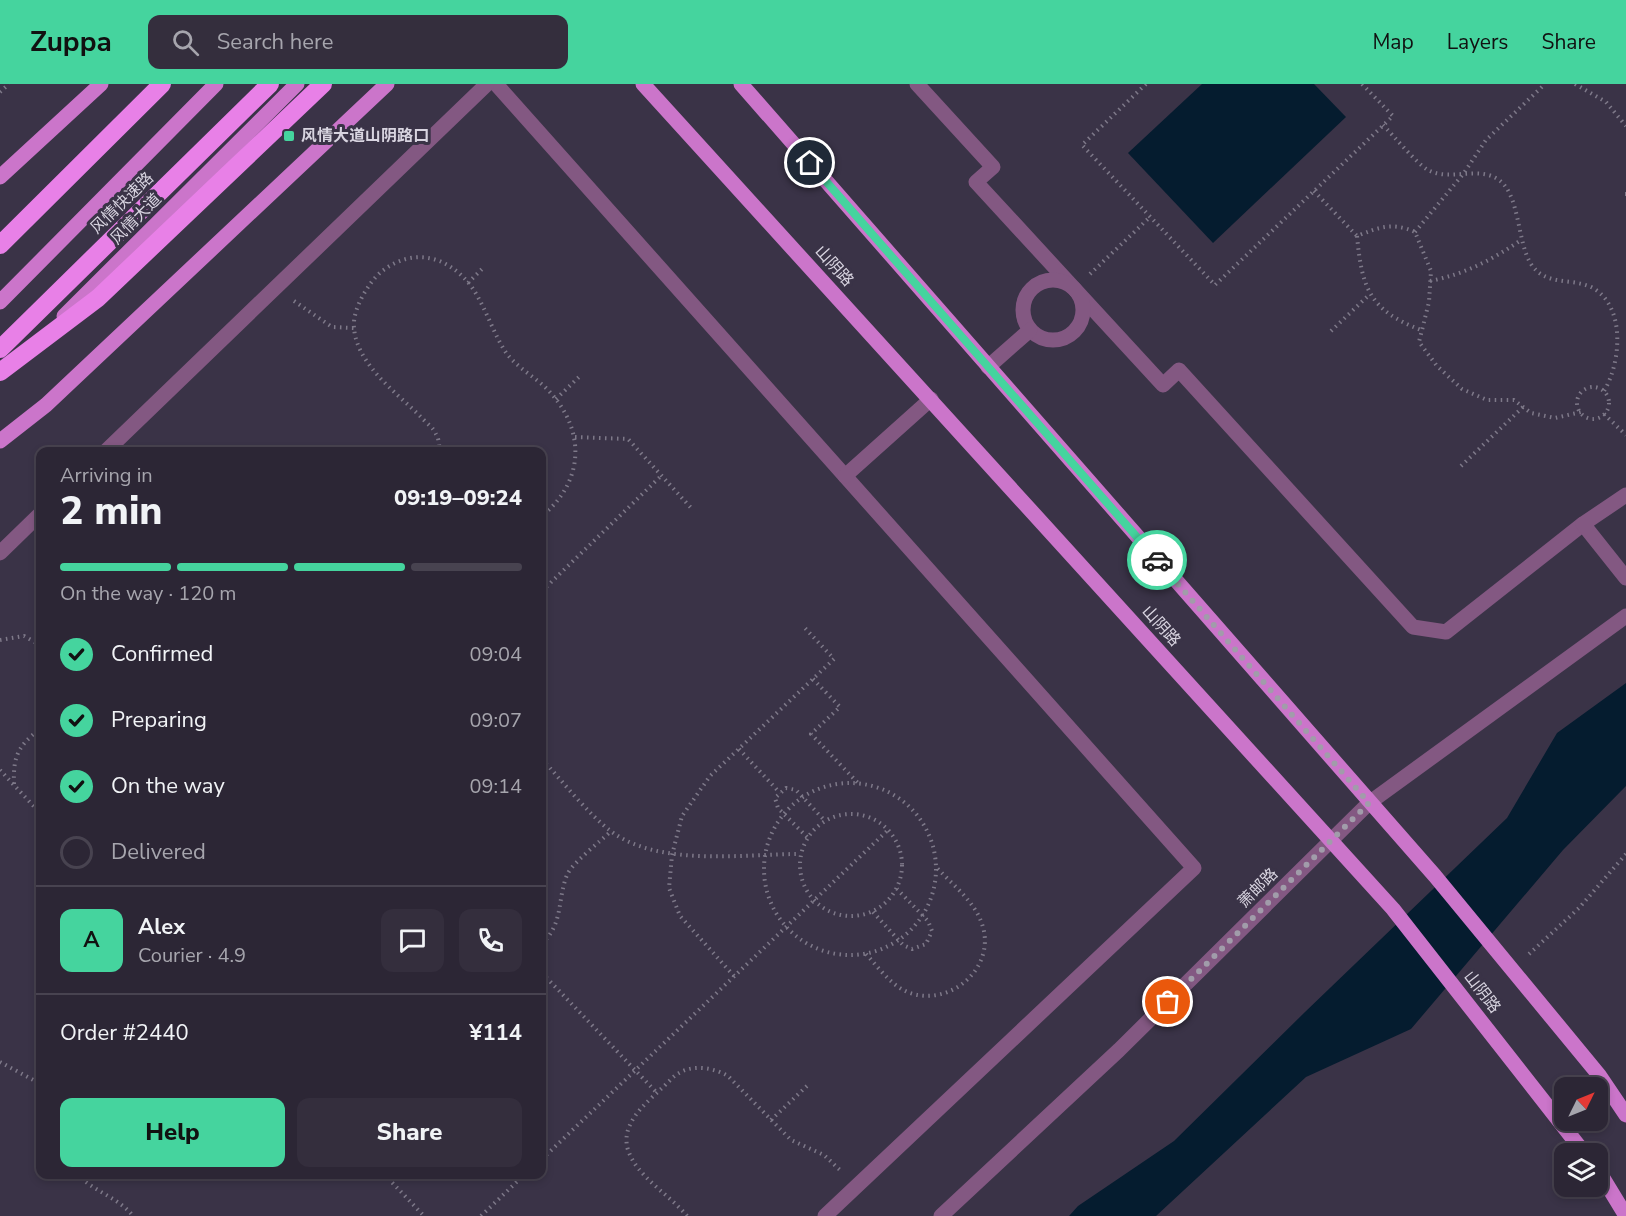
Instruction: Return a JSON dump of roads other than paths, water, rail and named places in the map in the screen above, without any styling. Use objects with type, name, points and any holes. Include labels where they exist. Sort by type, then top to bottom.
[{"type":"highway","points":[[0,245],[162,84]]},
{"type":"highway","name":"风情快速路","points":[[0,350],[270,84]]},
{"type":"highway","points":[[0,372],[98,298],[323,84]]},
{"type":"main road","points":[[0,177],[101,84]]},
{"type":"main road","points":[[0,302],[216,84]]},
{"type":"main road","name":"风情大道","points":[[0,379],[297,84]]},
{"type":"main road","points":[[0,441],[46,405],[387,84]]},
{"type":"main road","name":"山阴路","points":[[643,84],[1393,909],[1577,1143]]},
{"type":"main road","points":[[741,84],[1435,876],[1599,1075],[1626,1115]]},
{"type":"main road","points":[[1608,1186],[1626,1216]]},
{"type":"street","points":[[110,447],[487,84]]},
{"type":"street","points":[[496,84],[1194,868],[825,1216]]},
{"type":"street","points":[[917,84],[993,167],[976,182],[1164,385],[1179,370],[1413,627],[1446,632],[1583,524],[1626,495]]},
{"type":"street","points":[[1048,280],[1057,280],[1074,289],[1082,306],[1079,324],[1073,332],[1066,337],[1047,340],[1030,330],[1025,322],[1023,304],[1032,288],[1048,280]]},
{"type":"street","points":[[988,367],[1030,330]]},
{"type":"street","points":[[845,476],[931,399]]},
{"type":"street","points":[[0,553],[36,518]]},
{"type":"street","points":[[1583,524],[1626,578]]},
{"type":"street","name":"萧邮路","points":[[941,1216],[1119,1050],[1369,803],[1626,616]]},
{"type":"water","points":[[1202,84],[1314,84],[1346,117],[1213,243],[1128,153]]},
{"type":"water","points":[[1626,683],[1626,786],[1563,850],[1411,1029],[1306,1077],[1156,1216],[1069,1216],[1078,1206],[1174,1141],[1507,818],[1557,733]]},
{"type":"place","name":"风情大道山阴路口","points":[[289,136]]}]
